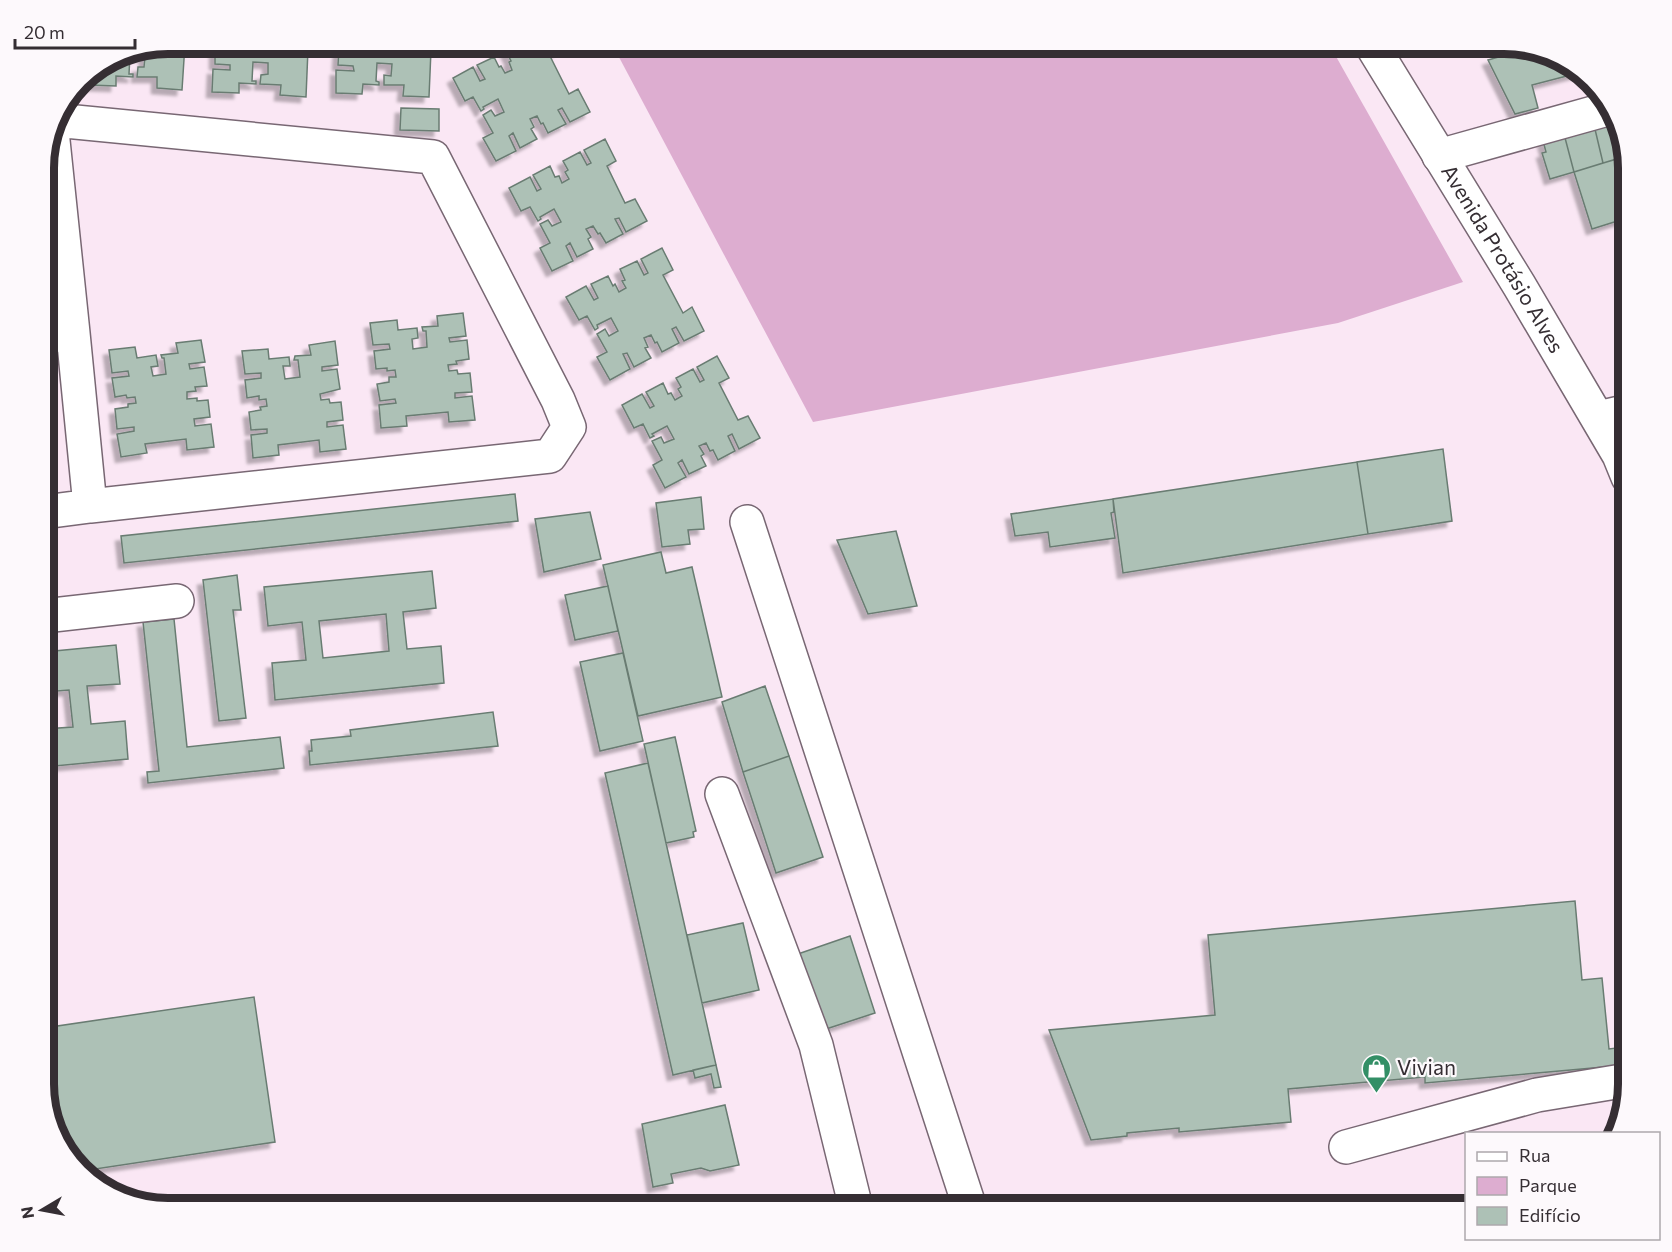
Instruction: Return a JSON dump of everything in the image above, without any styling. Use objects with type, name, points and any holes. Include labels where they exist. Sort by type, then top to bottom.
[{"type":"street","name":"Avenida Protásio Alves","points":[[1384,54],[1439,156],[1519,285],[1613,415],[1618,448]]},
{"type":"street","points":[[1439,156],[1603,110]]},
{"type":"street","points":[[54,511],[550,456],[569,427],[558,400],[432,157],[65,121]]},
{"type":"street","points":[[54,199],[58,335],[90,506]]},
{"type":"street","points":[[747,522],[966,1198]]},
{"type":"street","points":[[54,615],[177,602]]},
{"type":"street","points":[[722,794],[816,1045],[853,1198]]},
{"type":"street","points":[[1346,1147],[1537,1095],[1618,1082]]},
{"type":"green space","points":[[617,54],[1335,54],[1463,282],[1338,323],[813,422]]},
{"type":"building","points":[[184,54],[182,90],[157,88],[157,77],[137,77],[138,67],[144,67],[145,56]]},
{"type":"building","points":[[215,54],[308,54],[306,97],[280,95],[281,85],[260,84],[261,75],[268,74],[268,63],[253,62],[252,81],[256,81],[256,84],[239,83],[239,93],[212,92],[213,69],[230,70],[230,65],[215,64]]},
{"type":"building","points":[[339,54],[431,54],[429,97],[403,96],[404,85],[384,85],[384,75],[391,76],[392,64],[377,63],[376,81],[379,85],[363,84],[362,94],[336,93],[336,70],[354,71],[353,66],[338,65]]},
{"type":"building","points":[[508,54],[554,54],[550,56],[569,94],[578,89],[590,112],[570,122],[562,108],[558,110],[566,124],[548,133],[537,116],[530,119],[534,127],[531,129],[537,139],[520,148],[513,133],[509,136],[516,151],[496,161],[483,138],[493,133],[483,115],[491,110],[495,116],[504,112],[498,99],[483,107],[481,111],[473,97],[465,101],[453,78],[473,67],[480,81],[485,79],[477,65],[494,57],[505,73],[512,70],[509,62],[511,61]]},
{"type":"building","points":[[1509,54],[1526,56],[1561,69],[1569,75],[1532,85],[1538,108],[1515,114],[1488,60]]},
{"type":"building","points":[[130,61],[129,74],[133,74],[133,77],[116,76],[116,86],[91,85],[105,73]]},
{"type":"building","points":[[401,108],[439,109],[439,131],[400,130]]},
{"type":"building","points":[[1607,121],[1614,139],[1617,159],[1603,163],[1594,125]]},
{"type":"building","points":[[1594,125],[1603,163],[1574,172],[1564,134]]},
{"type":"building","points":[[1564,134],[1574,172],[1550,179],[1542,153],[1546,152],[1543,141]]},
{"type":"building","points":[[605,139],[616,161],[607,166],[625,203],[635,199],[647,221],[626,232],[619,218],[615,219],[623,234],[606,243],[593,226],[586,229],[591,237],[588,239],[593,249],[577,257],[570,243],[566,246],[573,261],[552,271],[540,248],[550,243],[540,224],[548,220],[552,226],[561,222],[554,209],[540,217],[538,221],[530,207],[521,211],[509,188],[530,177],[537,191],[541,189],[533,175],[550,166],[555,177],[559,176],[562,183],[569,179],[565,172],[568,170],[563,161],[580,152],[587,165],[591,163],[584,150]]},
{"type":"building","points":[[1617,159],[1618,221],[1592,229],[1574,172]]},
{"type":"building","points":[[662,248],[673,270],[663,275],[683,313],[692,307],[704,331],[684,341],[676,327],[672,329],[679,343],[662,352],[651,335],[644,338],[648,347],[645,348],[651,358],[634,367],[627,353],[623,354],[630,369],[610,380],[597,357],[607,352],[597,334],[605,329],[609,336],[618,331],[611,318],[597,325],[598,328],[595,330],[587,316],[579,320],[566,297],[586,286],[594,300],[598,298],[591,284],[608,276],[619,292],[626,288],[620,269],[637,261],[644,275],[648,273],[641,259]]},
{"type":"building","points":[[463,313],[466,336],[449,338],[450,342],[467,340],[469,359],[448,365],[449,371],[457,370],[458,374],[470,373],[472,392],[455,393],[455,398],[472,396],[475,420],[449,422],[448,412],[406,416],[407,426],[381,428],[379,405],[396,403],[395,399],[380,401],[377,384],[389,382],[389,377],[396,377],[395,370],[376,369],[374,351],[390,349],[389,344],[373,345],[370,323],[397,320],[398,330],[417,328],[418,338],[412,339],[413,349],[427,347],[426,331],[423,331],[422,327],[438,326],[437,316]]},
{"type":"building","points":[[201,340],[205,362],[189,364],[190,369],[204,367],[207,386],[195,387],[196,391],[187,392],[187,399],[208,400],[210,417],[194,419],[195,426],[211,424],[214,447],[187,450],[186,439],[145,444],[147,453],[121,457],[117,434],[134,431],[134,427],[117,429],[115,409],[136,403],[135,397],[127,398],[126,395],[115,397],[112,378],[129,376],[128,371],[112,373],[109,350],[135,347],[137,358],[156,355],[158,366],[151,367],[153,376],[166,374],[164,358],[161,355],[178,353],[176,343]]},
{"type":"building","points":[[335,341],[338,365],[322,367],[322,371],[337,369],[340,389],[320,394],[321,400],[329,399],[330,403],[341,402],[343,420],[327,422],[327,427],[343,425],[346,449],[320,452],[319,440],[278,445],[279,455],[253,458],[251,435],[267,433],[267,429],[251,430],[249,412],[261,410],[260,407],[267,406],[266,399],[259,400],[259,396],[247,398],[245,380],[261,378],[261,373],[245,374],[242,351],[268,349],[269,359],[289,357],[290,366],[283,366],[285,379],[300,377],[298,360],[294,360],[295,356],[311,355],[309,345]]},
{"type":"building","points":[[717,356],[729,378],[719,383],[738,420],[748,416],[760,438],[739,449],[732,434],[728,436],[735,451],[718,460],[706,443],[699,446],[704,454],[701,456],[706,466],[689,474],[682,460],[678,463],[686,477],[665,488],[653,465],[662,460],[652,441],[661,437],[664,443],[674,439],[667,426],[652,434],[654,436],[650,438],[643,424],[634,428],[622,405],[642,394],[650,408],[654,406],[646,392],[663,383],[668,394],[671,393],[675,400],[682,396],[678,389],[681,387],[676,378],[693,369],[700,382],[704,380],[697,367]]},
{"type":"building","points":[[1443,449],[1452,521],[1368,534],[1357,462]]},
{"type":"building","points":[[1357,462],[1368,534],[1123,573],[1113,499]]},
{"type":"building","points":[[515,494],[518,521],[124,563],[121,536]]},
{"type":"building","points":[[701,497],[704,529],[688,530],[690,544],[662,547],[656,503]]},
{"type":"building","points":[[1113,499],[1114,512],[1111,513],[1115,538],[1050,547],[1048,532],[1015,536],[1011,514]]},
{"type":"building","points":[[590,512],[601,559],[544,572],[535,519]]},
{"type":"building","points":[[896,531],[917,606],[868,614],[837,540]]},
{"type":"building","points":[[661,552],[666,573],[692,567],[722,697],[638,716],[603,565]]},
{"type":"building","points":[[432,571],[436,608],[403,612],[407,649],[441,646],[444,683],[275,700],[272,663],[306,660],[302,622],[268,626],[264,587]],"holes":[[[386,614],[389,651],[323,658],[319,621]]]},
{"type":"building","points":[[237,575],[241,610],[233,610],[246,718],[219,721],[203,580]]},
{"type":"building","points":[[608,586],[618,631],[575,640],[565,595]]},
{"type":"building","points":[[174,619],[187,747],[280,737],[284,768],[148,783],[147,772],[159,771],[143,622]]},
{"type":"building","points":[[116,645],[120,684],[87,686],[91,724],[125,721],[128,759],[54,766],[54,728],[73,727],[69,690],[54,691],[54,651]]},
{"type":"building","points":[[623,653],[643,741],[600,751],[580,662]]},
{"type":"building","points":[[765,686],[789,756],[743,772],[722,702]]},
{"type":"building","points":[[493,712],[498,746],[310,765],[311,740],[351,736],[350,730]]},
{"type":"building","points":[[675,737],[696,831],[693,832],[694,837],[666,843],[644,744]]},
{"type":"building","points":[[789,756],[823,857],[776,873],[743,772]]},
{"type":"building","points":[[648,763],[716,1065],[673,1075],[605,773]]},
{"type":"building","points":[[1575,901],[1582,980],[1602,978],[1609,1049],[1618,1048],[1618,1066],[1425,1083],[1425,1077],[1288,1089],[1291,1122],[1179,1132],[1179,1128],[1127,1133],[1127,1136],[1091,1140],[1049,1030],[1215,1015],[1208,935]]},
{"type":"building","points":[[743,923],[759,990],[702,1003],[687,935]]},
{"type":"building","points":[[850,936],[875,1013],[820,1031],[795,955]]},
{"type":"building","points":[[254,997],[275,1142],[94,1169],[73,1147],[56,1106],[54,1027]]},
{"type":"building","points":[[716,1065],[721,1087],[714,1088],[711,1074],[695,1078],[693,1070]]},
{"type":"building","points":[[725,1105],[739,1165],[710,1171],[701,1168],[671,1174],[673,1183],[653,1187],[642,1124]]},
{"type":"place","name":"Vivian","points":[[1376,1094]]}]
